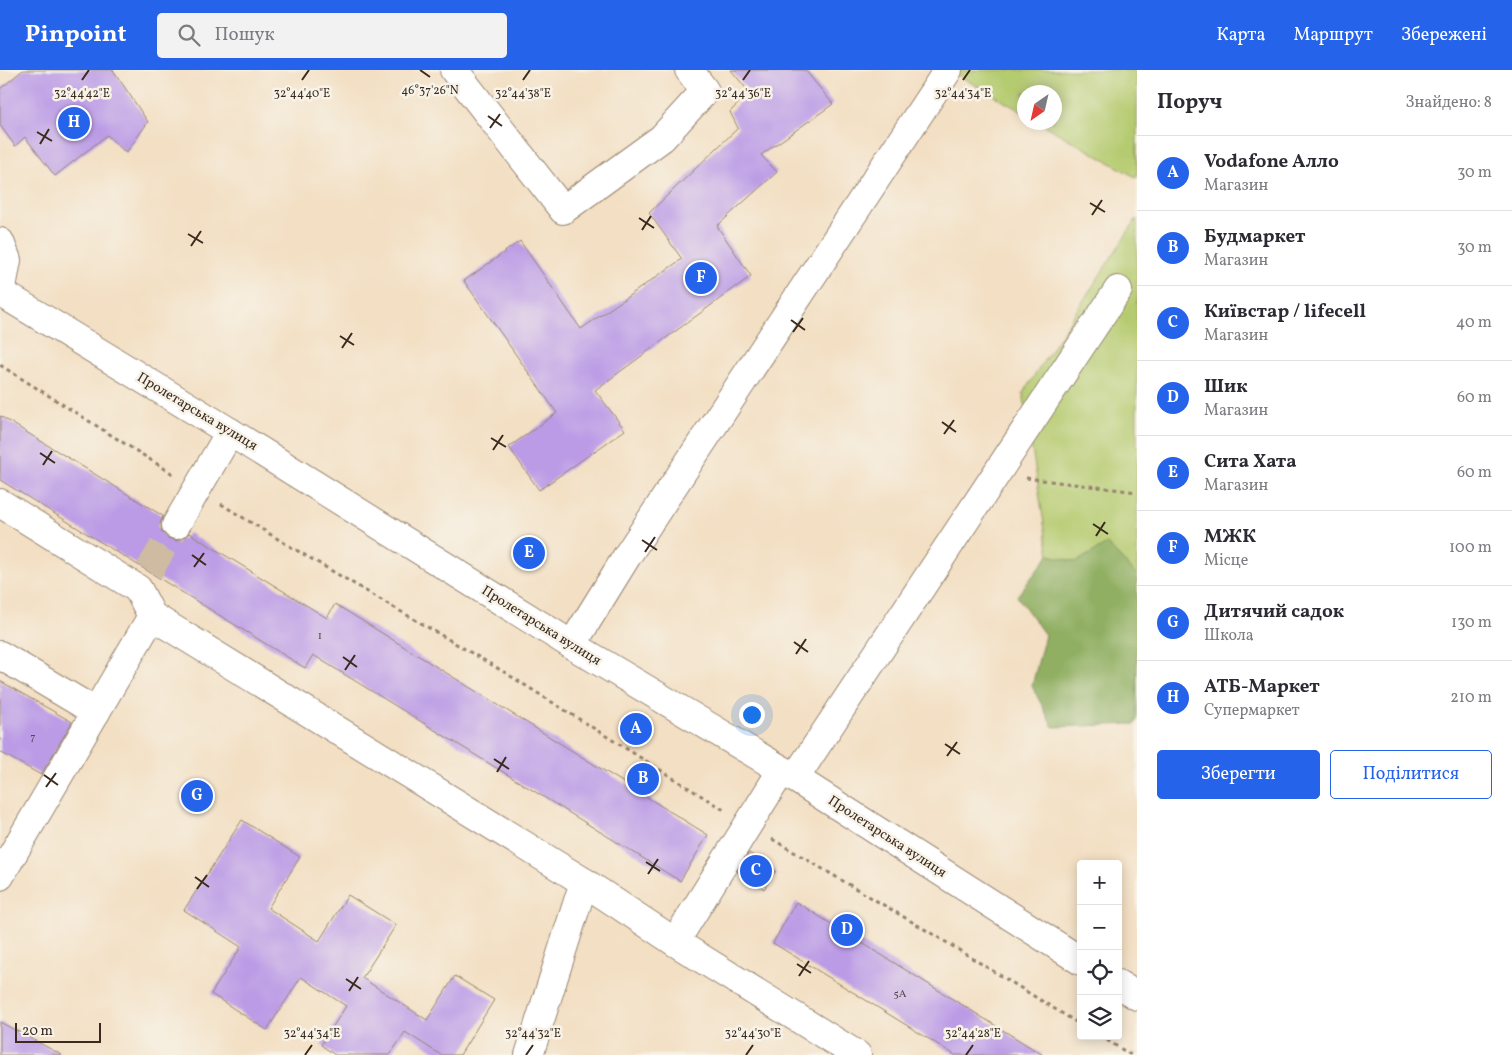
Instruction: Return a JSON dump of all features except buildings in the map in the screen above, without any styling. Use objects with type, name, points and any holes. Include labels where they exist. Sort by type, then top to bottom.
[{"type":"street","points":[[454,70],[563,210],[662,138],[704,91],[689,70]]},
{"type":"street","points":[[572,645],[627,556],[948,70]]},
{"type":"street","points":[[0,242],[7,260],[1,292]]},
{"type":"street","points":[[675,942],[748,824],[788,774],[996,474],[1118,290]]},
{"type":"street","name":"Пролетарська вулиця","points":[[1,292],[572,645],[788,774],[1077,957]]},
{"type":"street","points":[[176,525],[230,432]]},
{"type":"street","points":[[0,504],[143,580],[152,616],[0,876]]},
{"type":"street","points":[[152,616],[584,882],[675,942],[857,1055]]},
{"type":"street","points":[[0,655],[96,712]]},
{"type":"street","points":[[529,1055],[584,882]]},
{"type":"street","points":[[1122,987],[1137,996]]},
{"type":"path","points":[[0,365],[294,549],[504,672],[748,824],[1077,1023]]},
{"type":"path","points":[[996,474],[1137,492]]},
{"type":"path","points":[[1107,1040],[1131,1055]]},
{"type":"green space","points":[[949,70],[1137,70],[1137,178],[1052,130],[1062,130],[1062,85],[1017,85],[1017,109]]},
{"type":"green space","points":[[1137,218],[1137,575],[1133,572],[1076,562],[1049,555],[1023,393]]},
{"type":"green space","points":[[1107,544],[1137,575],[1137,719],[1135,724],[1053,727],[1032,686],[1045,635],[1017,596],[1049,555],[1076,562]]},
{"type":"tunnel","points":[[149,571],[176,525]]},
{"type":"place","name":"АТБ-Маркет","points":[[74,123]]},
{"type":"place","name":"МЖК","points":[[701,278]]},
{"type":"place","name":"Сита Хата","points":[[529,553]]},
{"type":"place","name":"Vodafone Алло","points":[[636,729]]},
{"type":"place","name":"Будмаркет","points":[[643,779]]},
{"type":"place","name":"Дитячий садок","points":[[197,796]]},
{"type":"place","name":"Київстар / lifecell","points":[[756,871]]},
{"type":"place","name":"Шик","points":[[847,930]]}]
